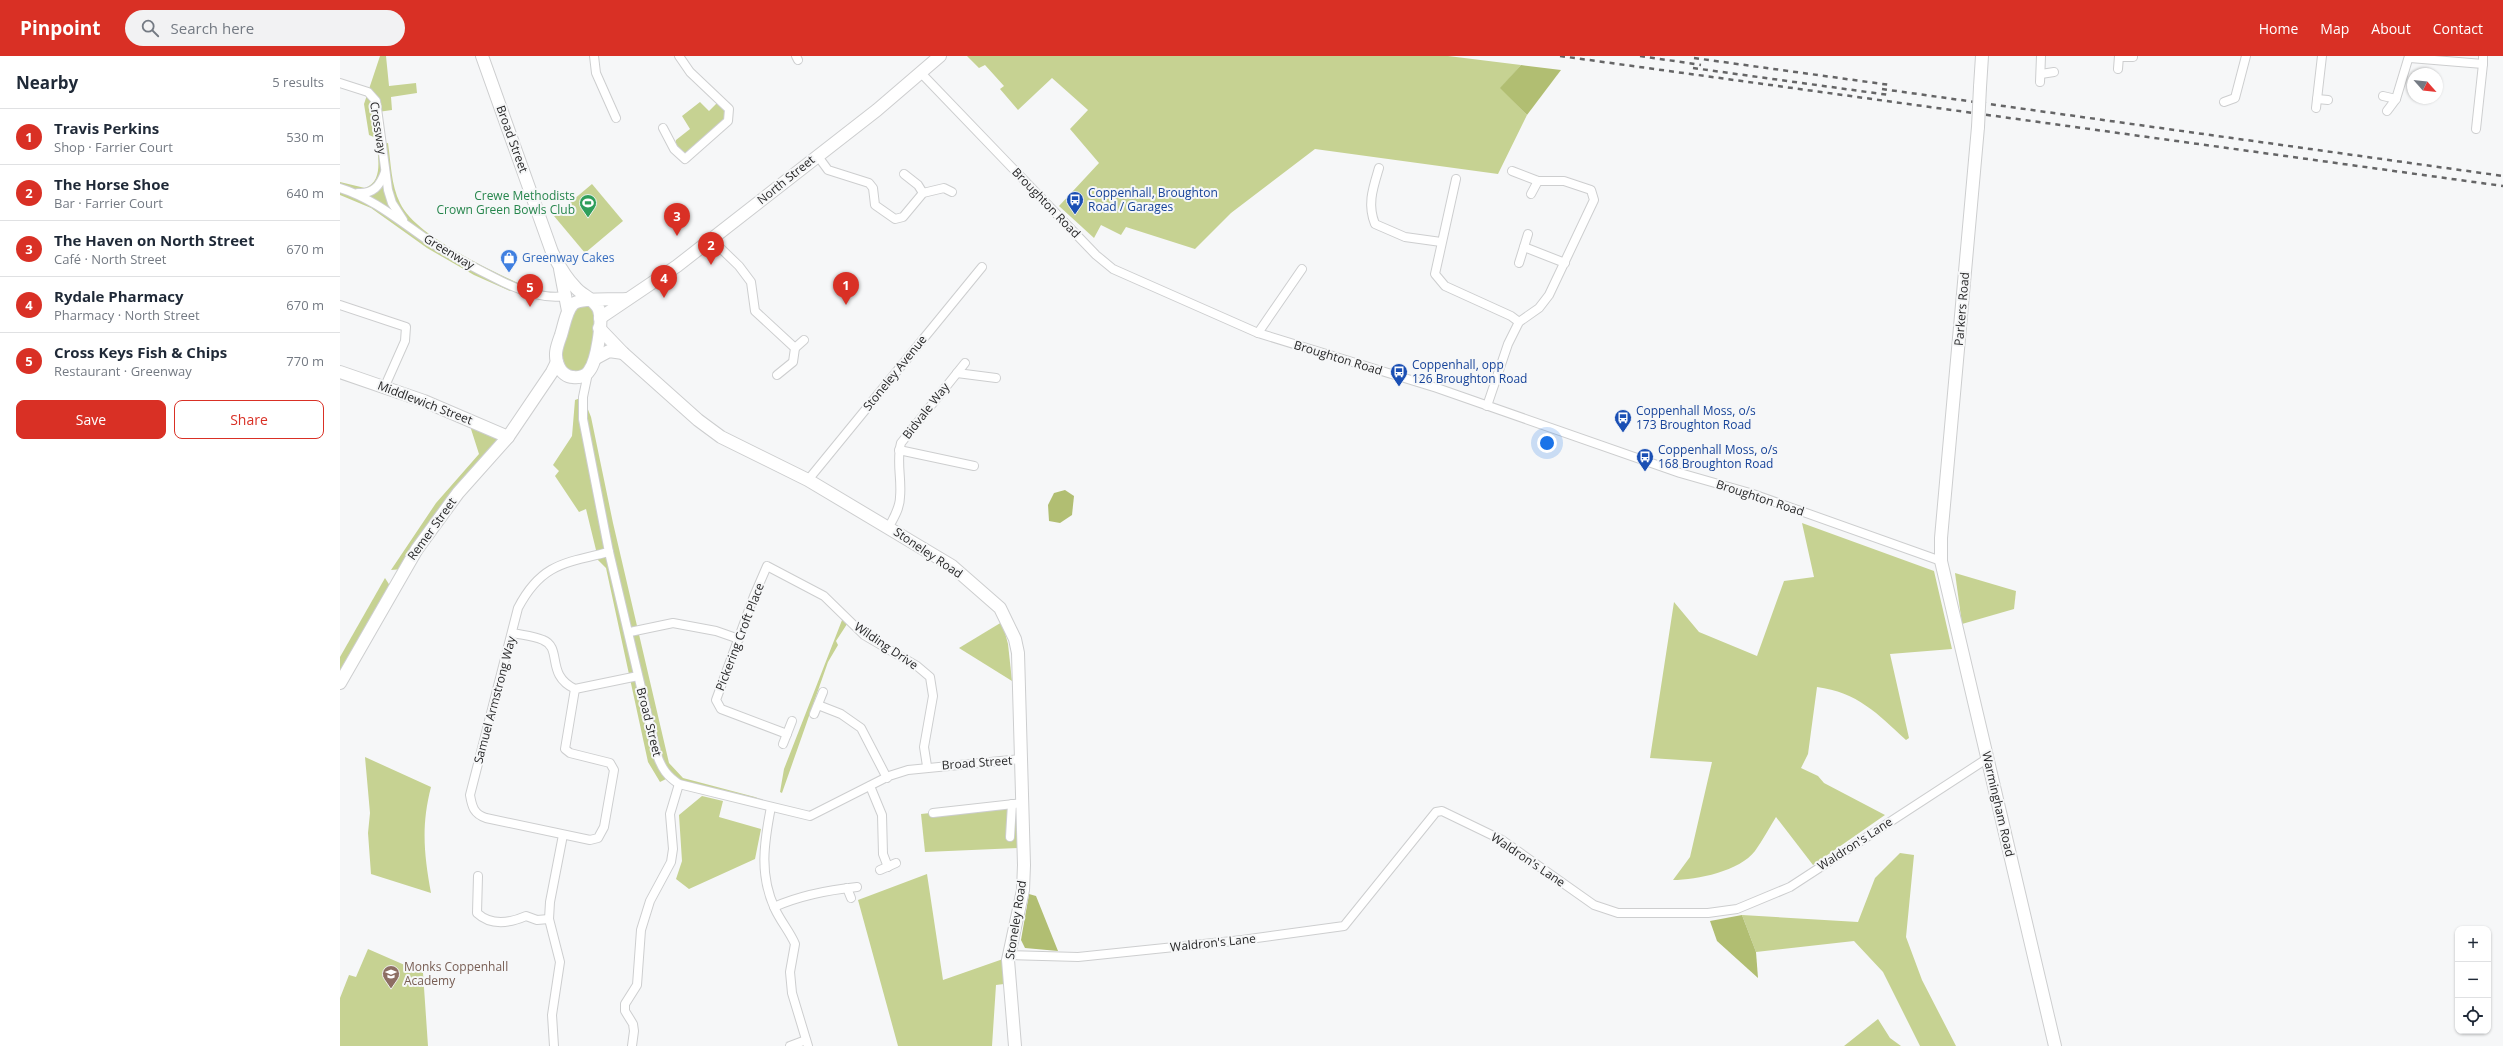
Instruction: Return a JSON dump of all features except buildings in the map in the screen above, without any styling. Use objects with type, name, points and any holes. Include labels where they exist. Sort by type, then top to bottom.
[{"type":"street","name":"Broad Street","points":[[482,56],[560,267],[568,311]]},
{"type":"street","points":[[594,56],[598,79],[616,118]]},
{"type":"street","points":[[664,128],[674,149],[685,159],[728,121],[730,116],[729,109],[691,73],[679,56]]},
{"type":"street","name":"North Street","points":[[600,323],[627,299],[677,266],[921,73],[940,56]]},
{"type":"street","name":"Parkers Road","points":[[1941,561],[1941,538],[1978,127],[1982,56]]},
{"type":"street","points":[[2041,56],[2040,78],[2054,72]]},
{"type":"street","points":[[2224,102],[2235,98],[2246,56]]},
{"type":"street","points":[[2316,108],[2322,56]]},
{"type":"street","points":[[2118,69],[2119,57],[2133,57]]},
{"type":"street","points":[[2387,111],[2396,99],[2410,57],[2483,60],[2476,129]]},
{"type":"street","name":"Broughton Road","points":[[921,73],[1096,255],[1113,268],[1258,333],[1487,406],[1680,473],[1750,492],[1941,561]]},
{"type":"street","name":"Crossway","points":[[340,83],[373,96],[377,108],[385,171],[392,203],[408,226]]},
{"type":"street","points":[[2383,96],[2396,99]]},
{"type":"street","points":[[2317,99],[2328,100]]},
{"type":"street","points":[[817,155],[828,170],[869,183],[873,188],[876,205],[895,220],[903,217],[923,193],[944,188],[952,192]]},
{"type":"street","points":[[1379,168],[1371,192],[1370,212],[1375,224],[1405,237],[1441,242]]},
{"type":"street","name":"Crossway","points":[[354,192],[368,193],[374,190],[382,180],[385,171]]},
{"type":"street","points":[[1487,406],[1508,344],[1519,322],[1539,308],[1549,295],[1594,200],[1591,190],[1578,185],[1564,181],[1538,181],[1512,171]]},
{"type":"street","points":[[904,174],[918,185],[923,193]]},
{"type":"street","points":[[1456,179],[1435,274],[1438,281],[1519,322]]},
{"type":"street","points":[[1531,194],[1538,181]]},
{"type":"street","name":"Greenway","points":[[340,188],[354,192],[468,264],[514,288],[552,297],[565,296]]},
{"type":"street","points":[[1519,263],[1528,234]]},
{"type":"street","points":[[711,239],[752,282],[755,311],[795,348]]},
{"type":"street","points":[[1524,247],[1564,263]]},
{"type":"street","name":"Broad Street","points":[[560,267],[574,287],[590,300]]},
{"type":"street","name":"Stoneley Avenue","points":[[808,480],[982,267]]},
{"type":"street","points":[[1258,333],[1302,269]]},
{"type":"street","points":[[570,377],[559,368],[557,362],[557,347],[568,311],[573,304],[590,300],[627,299]]},
{"type":"street","name":"Stoneley Road","points":[[590,300],[598,308],[600,323],[623,352],[698,420],[721,437],[808,480],[952,566],[1000,608],[1008,622],[1018,653],[1021,760],[1017,804],[1023,890],[1008,955],[1015,1046]]},
{"type":"street","points":[[340,305],[406,327],[405,341],[385,386]]},
{"type":"street","points":[[588,373],[596,358],[600,323]]},
{"type":"street","points":[[777,375],[792,362],[795,348],[804,340]]},
{"type":"street","points":[[596,358],[609,351],[623,352]]},
{"type":"street","name":"Remer Street","points":[[340,683],[417,549],[458,493],[508,437],[552,372],[557,362]]},
{"type":"street","name":"Bidvale Way","points":[[889,527],[898,511],[900,496],[899,450],[901,443],[965,364]]},
{"type":"street","name":"Middlewich Street","points":[[340,372],[385,386],[508,437]]},
{"type":"street","name":"Bidvale Way","points":[[957,372],[996,378]]},
{"type":"street","name":"Broad Street","points":[[588,373],[583,397],[583,419],[609,552],[630,632],[638,676],[661,768],[680,784],[810,816],[887,778],[927,766],[1021,760]]},
{"type":"street","name":"Remer Street","points":[[542,387],[553,380],[588,373]]},
{"type":"street","name":"Broad Street","points":[[570,377],[578,384],[583,397]]},
{"type":"street","name":"Bidvale Way","points":[[899,450],[974,466]]},
{"type":"street","name":"Samuel Armstrong Way","points":[[574,689],[565,749],[570,753],[610,763],[614,770],[604,827],[598,838],[590,840],[563,835],[478,815],[472,807],[470,796],[518,608],[528,589],[544,573],[562,564],[609,552]]},
{"type":"street","name":"Warmingham Road","points":[[1941,561],[2055,1046]]},
{"type":"street","name":"Pickering Croft Place","points":[[767,566],[716,700],[718,706],[787,734]]},
{"type":"street","name":"Wilding Drive","points":[[767,566],[824,596],[864,635],[917,666],[930,677],[933,696],[924,747],[927,766]]},
{"type":"street","points":[[630,632],[673,623],[716,631],[738,639]]},
{"type":"street","points":[[512,633],[544,640],[551,646],[557,675],[568,686],[574,689],[638,676]]},
{"type":"street","points":[[814,714],[823,692]]},
{"type":"street","points":[[818,705],[841,714],[862,728],[887,778]]},
{"type":"street","points":[[783,744],[792,721]]},
{"type":"street","name":"Waldron's Lane","points":[[1008,955],[1078,958],[1242,940],[1344,926],[1436,812],[1442,811],[1502,840],[1594,905],[1618,913],[1708,913],[1737,909],[1790,887],[1988,758]]},
{"type":"street","points":[[632,1046],[634,1031],[625,1011],[625,1004],[637,985],[641,930],[650,901],[671,862],[673,849],[670,814],[680,784]]},
{"type":"street","points":[[870,786],[882,815],[884,868],[896,864]]},
{"type":"street","points":[[933,813],[1017,804],[1010,837]]},
{"type":"street","points":[[772,807],[764,843],[763,867],[767,890],[774,908],[795,944],[790,972],[792,993],[807,1043],[790,1046]]},
{"type":"street","points":[[554,1046],[552,1015],[560,962],[549,918],[550,902],[563,835]]},
{"type":"street","points":[[478,876],[477,913],[482,917],[512,922],[526,916],[537,920],[549,918]]},
{"type":"street","points":[[774,908],[795,898],[811,896],[827,890],[857,887]]},
{"type":"street","points":[[848,888],[851,898]]},
{"type":"green space","points":[[380,56],[386,56],[389,86],[416,83],[417,93],[391,97],[392,110],[378,112],[382,144],[388,143],[393,181],[400,203],[408,215],[420,227],[435,238],[471,260],[518,283],[510,291],[474,275],[427,248],[371,208],[340,195],[340,182],[365,188],[371,184],[378,173],[376,138],[369,135],[364,104]]},
{"type":"green space","points":[[967,56],[1448,56],[1521,65],[1501,88],[1527,115],[1498,174],[1315,149],[1231,213],[1195,249],[1126,227],[1121,235],[1101,225],[1094,238],[1059,206],[1099,163],[1070,129],[1088,110],[1052,78],[1018,110],[1000,89],[1004,86],[985,65],[979,68]]},
{"type":"green space","points":[[1521,65],[1561,70],[1527,115],[1500,88]]},
{"type":"green space","points":[[700,102],[709,111],[716,104],[724,104],[730,116],[689,157],[674,149],[676,140],[690,129],[682,116]]},
{"type":"green space","name":"Crewe Methodists Crown Green Bowls Club","points":[[592,184],[623,221],[585,253],[554,216]]},
{"type":"green space","points":[[590,300],[599,328],[583,376],[559,368],[568,311]]},
{"type":"green space","points":[[583,397],[591,417],[613,523],[669,763],[683,778],[755,797],[765,801],[763,805],[670,777],[660,782],[648,762],[606,568],[594,556],[596,550],[586,509],[579,512],[555,476],[559,471],[553,465],[572,436],[575,400]]},
{"type":"green space","points":[[475,422],[508,437],[403,569],[391,570],[436,503],[479,454],[471,429]]},
{"type":"green space","points":[[1065,490],[1074,496],[1072,515],[1060,523],[1049,521],[1048,505],[1054,493]]},
{"type":"green space","points":[[1802,523],[1934,571],[1952,649],[1890,654],[1909,738],[1906,740],[1886,721],[1855,699],[1844,694],[1817,687],[1808,754],[1801,768],[1818,776],[1824,783],[1885,815],[1813,865],[1776,817],[1755,851],[1739,864],[1729,869],[1706,876],[1683,880],[1673,880],[1690,857],[1712,762],[1650,758],[1674,602],[1699,632],[1757,656],[1784,581],[1814,577]]},
{"type":"green space","points":[[1955,573],[2016,591],[2014,609],[1962,624]]},
{"type":"green space","points":[[385,578],[392,589],[340,683],[340,657]]},
{"type":"green space","points":[[844,615],[849,621],[836,641],[838,645],[828,662],[782,793],[780,792],[784,769]]},
{"type":"green space","points":[[1002,622],[1008,644],[1012,681],[959,648]]},
{"type":"green space","points":[[365,757],[431,787],[426,815],[425,853],[431,893],[371,874],[368,833],[370,813]]},
{"type":"green space","points":[[702,796],[723,801],[719,817],[761,829],[755,859],[689,889],[676,879],[682,861],[679,815]]},
{"type":"green space","points":[[1022,803],[1020,848],[925,852],[921,814]]},
{"type":"green space","points":[[1900,853],[1914,855],[1906,937],[1922,980],[1956,1046],[1920,1046],[1883,972],[1854,941],[1756,952],[1742,915],[1858,922],[1875,878]]},
{"type":"green space","points":[[927,874],[943,980],[1003,959],[1004,984],[996,985],[992,1046],[898,1046],[858,900]]},
{"type":"green space","points":[[1029,894],[1036,896],[1058,951],[1025,948],[1021,940]]},
{"type":"green space","points":[[1742,915],[1756,952],[1758,978],[1717,941],[1710,921]]},
{"type":"green space","points":[[368,949],[423,973],[428,1046],[340,1046],[340,998],[349,975],[356,977]]},
{"type":"green space","points":[[1878,1019],[1890,1038],[1901,1046],[1844,1046]]},
{"type":"railway","points":[[1560,56],[2503,186]]},
{"type":"railway","points":[[1640,56],[1701,65]]},
{"type":"railway","points":[[1694,58],[1890,85]]},
{"type":"railway","points":[[1693,68],[1889,95]]},
{"type":"railway","points":[[1882,89],[2503,176]]},
{"type":"place","name":"Coppenhall, Broughton Road / Garages","points":[[1075,215]]},
{"type":"place","name":"Crewe Methodists Crown Green Bowls Club","points":[[588,218]]},
{"type":"place","name":"The Haven on North Street","points":[[677,236]]},
{"type":"place","name":"The Horse Shoe","points":[[711,265]]},
{"type":"place","name":"Greenway Cakes","points":[[509,273]]},
{"type":"place","name":"Rydale Pharmacy","points":[[664,298]]},
{"type":"place","name":"Travis Perkins","points":[[846,305]]},
{"type":"place","name":"Cross Keys Fish & Chips","points":[[530,307]]},
{"type":"place","name":"Coppenhall, opp 126 Broughton Road","points":[[1399,387]]},
{"type":"place","name":"Coppenhall Moss, o/s 173 Broughton Road","points":[[1623,433]]},
{"type":"place","name":"Coppenhall Moss, o/s 168 Broughton Road","points":[[1645,472]]},
{"type":"place","name":"Monks Coppenhall Academy","points":[[391,989]]}]
